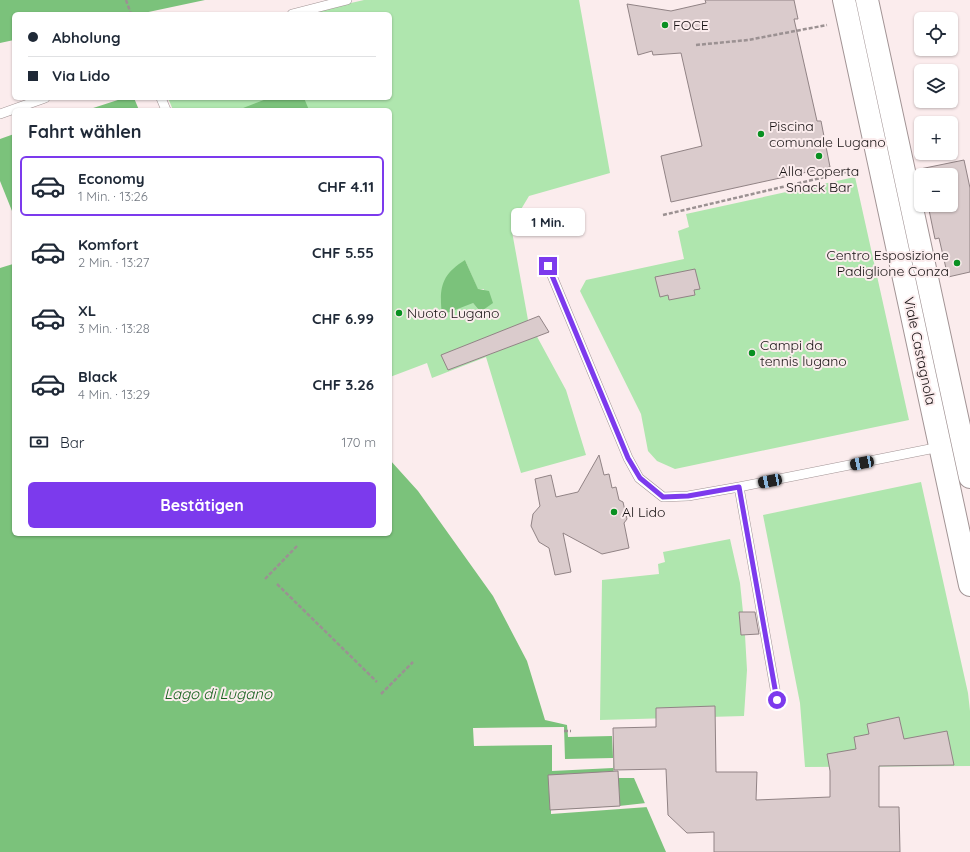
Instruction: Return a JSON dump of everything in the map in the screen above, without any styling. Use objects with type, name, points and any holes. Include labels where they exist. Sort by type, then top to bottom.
[{"type":"main road","name":"Viale Castagnola","points":[[844,0],[970,585]]},
{"type":"main road","name":"Viale Castagnola","points":[[867,0],[970,477]]},
{"type":"lane","points":[[300,12],[347,0]]},
{"type":"lane","points":[[17,108],[39,100]]},
{"type":"lane","points":[[0,114],[12,110]]},
{"type":"lane","points":[[548,266],[628,458],[640,478],[663,497],[688,496],[739,487],[940,447]]},
{"type":"lane","points":[[739,487],[777,700]]},
{"type":"path","points":[[126,0],[130,12]]},
{"type":"path","points":[[696,45],[748,40],[831,24]]},
{"type":"path","points":[[663,215],[879,164]]},
{"type":"path","points":[[265,579],[297,546]]},
{"type":"path","points":[[277,584],[378,682]]},
{"type":"path","points":[[381,694],[413,662]]},
{"type":"path","points":[[564,731],[571,731]]},
{"type":"shaded area","points":[[364,0],[579,0],[610,173],[529,196],[511,226],[528,320],[566,390],[586,455],[521,473],[486,357],[432,378],[427,363],[392,376],[392,108],[172,108],[169,100],[392,100],[392,12],[312,12]],"holes":[[[465,260],[478,290],[484,289],[478,309],[473,303]]]},
{"type":"shaded area","name":"Campi da tennis lugano","points":[[855,177],[909,420],[675,469],[657,461],[648,451],[641,414],[580,291],[586,280],[684,259],[678,231],[689,227],[686,214]]},
{"type":"shaded area","points":[[921,482],[968,693],[970,711],[970,766],[805,767],[800,703],[763,515]]},
{"type":"shaded area","points":[[730,539],[740,583],[743,612],[739,613],[741,635],[745,635],[747,670],[744,716],[600,720],[602,580],[659,574],[658,564],[665,562],[663,552]]},
{"type":"water","points":[[0,0],[205,0],[148,12],[12,12],[12,40],[0,43]]},
{"type":"water","points":[[118,100],[135,100],[138,108],[93,108]]},
{"type":"water","points":[[264,100],[305,100],[308,108],[243,108]]},
{"type":"water","points":[[12,135],[12,211],[0,181],[0,139]]},
{"type":"water","points":[[465,260],[478,289],[489,291],[493,303],[483,310],[478,309],[473,303],[442,315],[441,297],[443,283],[451,271]]},
{"type":"water","name":"Lago di Lugano","points":[[12,264],[12,536],[392,536],[392,462],[418,491],[493,596],[527,661],[545,720],[567,725],[568,737],[612,736],[614,778],[634,778],[666,852],[0,852],[0,268]]},
{"type":"pier","points":[[564,727],[565,759],[613,758],[613,768],[552,771],[552,745],[474,746],[473,728]]},
{"type":"pier","points":[[646,803],[648,807],[551,814],[551,810]]},
{"type":"building","name":"Piscina comunale Lugano","points":[[705,0],[794,0],[798,19],[794,19],[817,121],[821,121],[830,167],[671,202],[661,156],[702,146],[681,53],[653,55],[652,51],[638,55],[627,4],[671,11],[706,3]]},
{"type":"building","points":[[964,160],[970,188],[970,272],[948,277],[939,238],[935,239],[929,212],[958,212],[958,168],[925,168]]},
{"type":"building","points":[[695,269],[700,289],[694,290],[695,295],[669,300],[668,295],[660,297],[655,277]]},
{"type":"building","points":[[539,316],[549,332],[448,370],[441,355]]},
{"type":"building","points":[[599,455],[604,475],[609,474],[612,488],[616,487],[619,500],[623,502],[627,519],[624,523],[629,548],[602,554],[563,533],[571,572],[555,575],[549,548],[539,542],[531,526],[533,514],[540,506],[535,479],[551,475],[556,497],[578,492]]},
{"type":"building","points":[[739,612],[755,612],[759,634],[741,635]]},
{"type":"building","points":[[715,706],[716,772],[757,772],[756,800],[830,797],[830,771],[827,754],[856,749],[854,737],[869,734],[867,724],[899,717],[904,739],[947,731],[954,765],[879,766],[879,807],[899,807],[900,852],[714,852],[714,832],[687,833],[668,815],[666,769],[614,770],[613,728],[656,727],[656,708]]},
{"type":"building","points":[[618,771],[620,806],[550,810],[548,775]]},
{"type":"place","name":"FOCE","points":[[665,25]]},
{"type":"place","name":"Piscina comunale Lugano","points":[[761,134]]},
{"type":"place","name":"Alla Coperta Snack Bar","points":[[819,156]]},
{"type":"place","name":"Centro Esposizione Padiglione Conza","points":[[957,263]]},
{"type":"place","name":"Nuoto Lugano","points":[[399,313]]},
{"type":"place","name":"Campi da tennis lugano","points":[[752,353]]},
{"type":"place","name":"Al Lido","points":[[614,512]]},
{"type":"route","points":[[548,266],[628,458],[640,478],[663,497],[688,496],[739,487],[777,700]]}]
